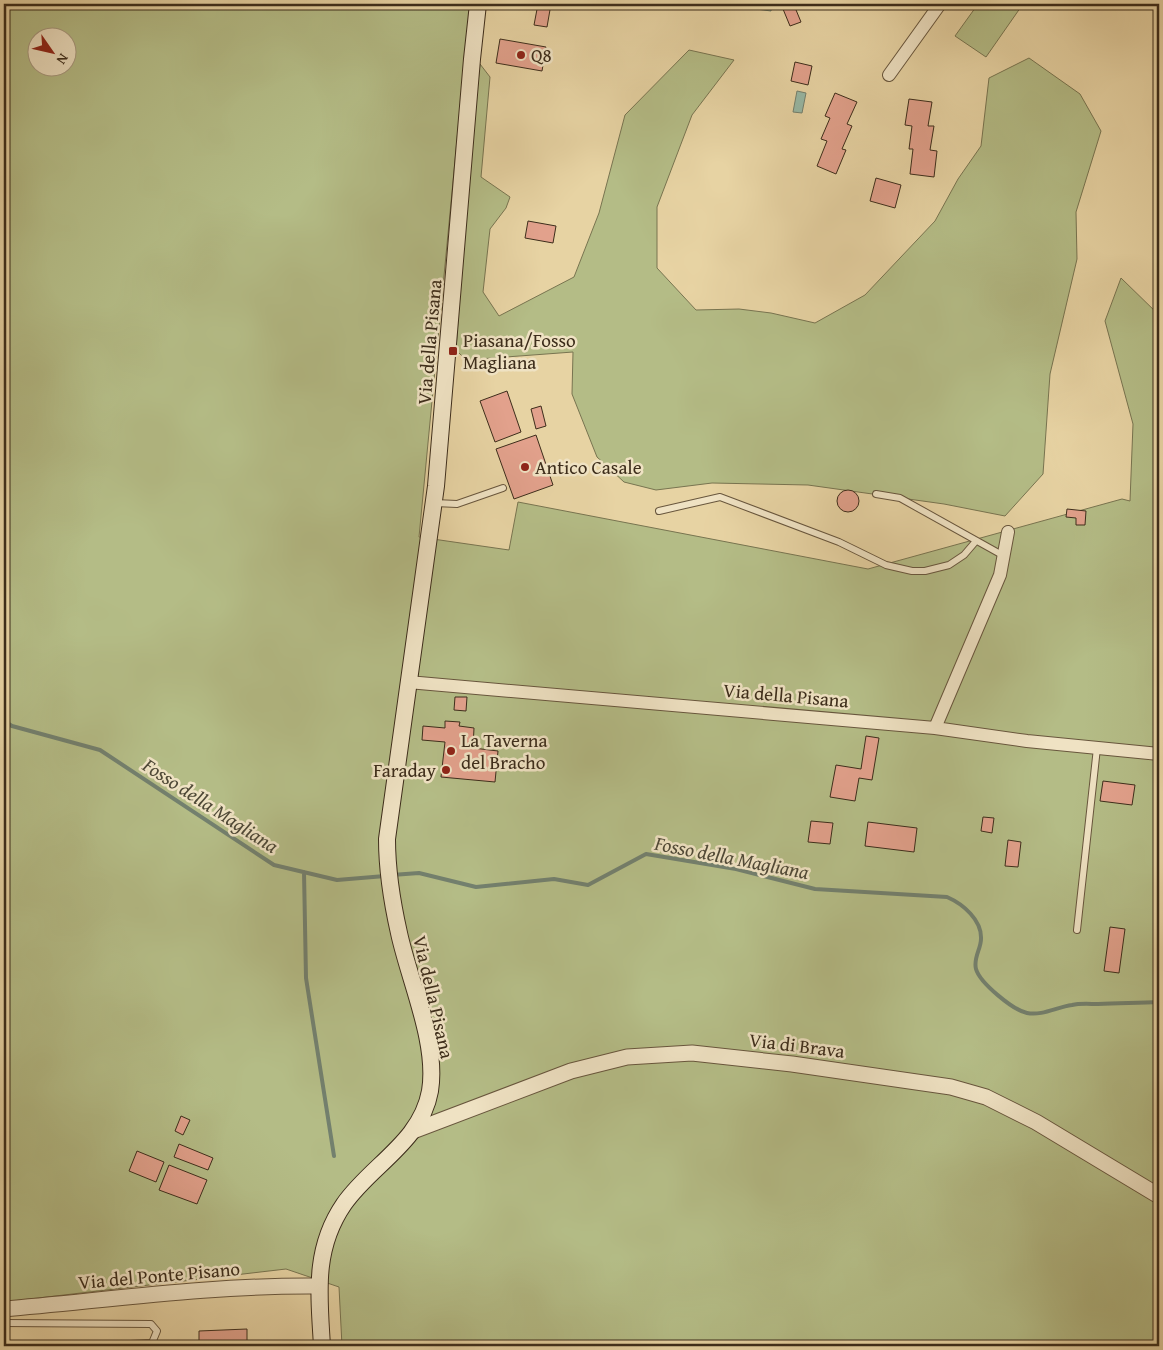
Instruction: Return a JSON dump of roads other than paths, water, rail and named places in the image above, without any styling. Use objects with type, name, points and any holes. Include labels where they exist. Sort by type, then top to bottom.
[{"type":"main road","name":"Via della Pisana","points":[[322,1346],[318,1286],[324,1248],[333,1222],[360,1185],[413,1132],[428,1099],[431,1083],[424,1028],[399,933],[392,896],[387,854],[388,828],[434,503],[478,4]]},
{"type":"street","points":[[889,75],[940,4]]},
{"type":"street","points":[[935,728],[1000,575],[1008,532]]},
{"type":"street","name":"Via della Pisana","points":[[408,682],[935,728],[1027,741],[1159,754]]},
{"type":"street","name":"Via di Brava","points":[[413,1132],[571,1071],[627,1057],[692,1053],[811,1066],[951,1087],[986,1097],[1036,1122],[1159,1196]]},
{"type":"street","name":"Via del Ponte Pisano","points":[[4,1309],[198,1291],[268,1286],[318,1286]]},
{"type":"lane","points":[[434,503],[457,504],[503,488]]},
{"type":"lane","points":[[876,494],[900,498],[1004,556]]},
{"type":"lane","points":[[659,511],[720,497],[839,542],[886,565],[912,571],[925,571],[949,565],[964,556],[976,541]]},
{"type":"lane","points":[[1077,930],[1097,748]]},
{"type":"lane","points":[[4,1323],[150,1324],[157,1331],[152,1343],[88,1346]]},
{"type":"waterway","name":"Fosso della Magliana","points":[[4,721],[12,726],[100,750],[274,865],[337,880],[385,876]]},
{"type":"waterway","name":"Fosso della Magliana","points":[[392,875],[419,873],[476,887],[554,879],[588,885],[646,854],[736,869],[815,889],[947,897],[965,908],[978,925],[981,939],[975,965],[979,975],[998,995],[1021,1011],[1033,1014],[1078,1004],[1159,1002]]},
{"type":"waterway","points":[[304,872],[306,978],[334,1156]]},
{"type":"place","name":"Q8","points":[[521,55]]},
{"type":"place","name":"Piasana/Fosso Magliana","points":[[453,351]]},
{"type":"place","name":"Antico Casale","points":[[525,467]]},
{"type":"place","name":"La Taverna del Bracho","points":[[451,751]]},
{"type":"place","name":"Faraday","points":[[446,770]]}]
